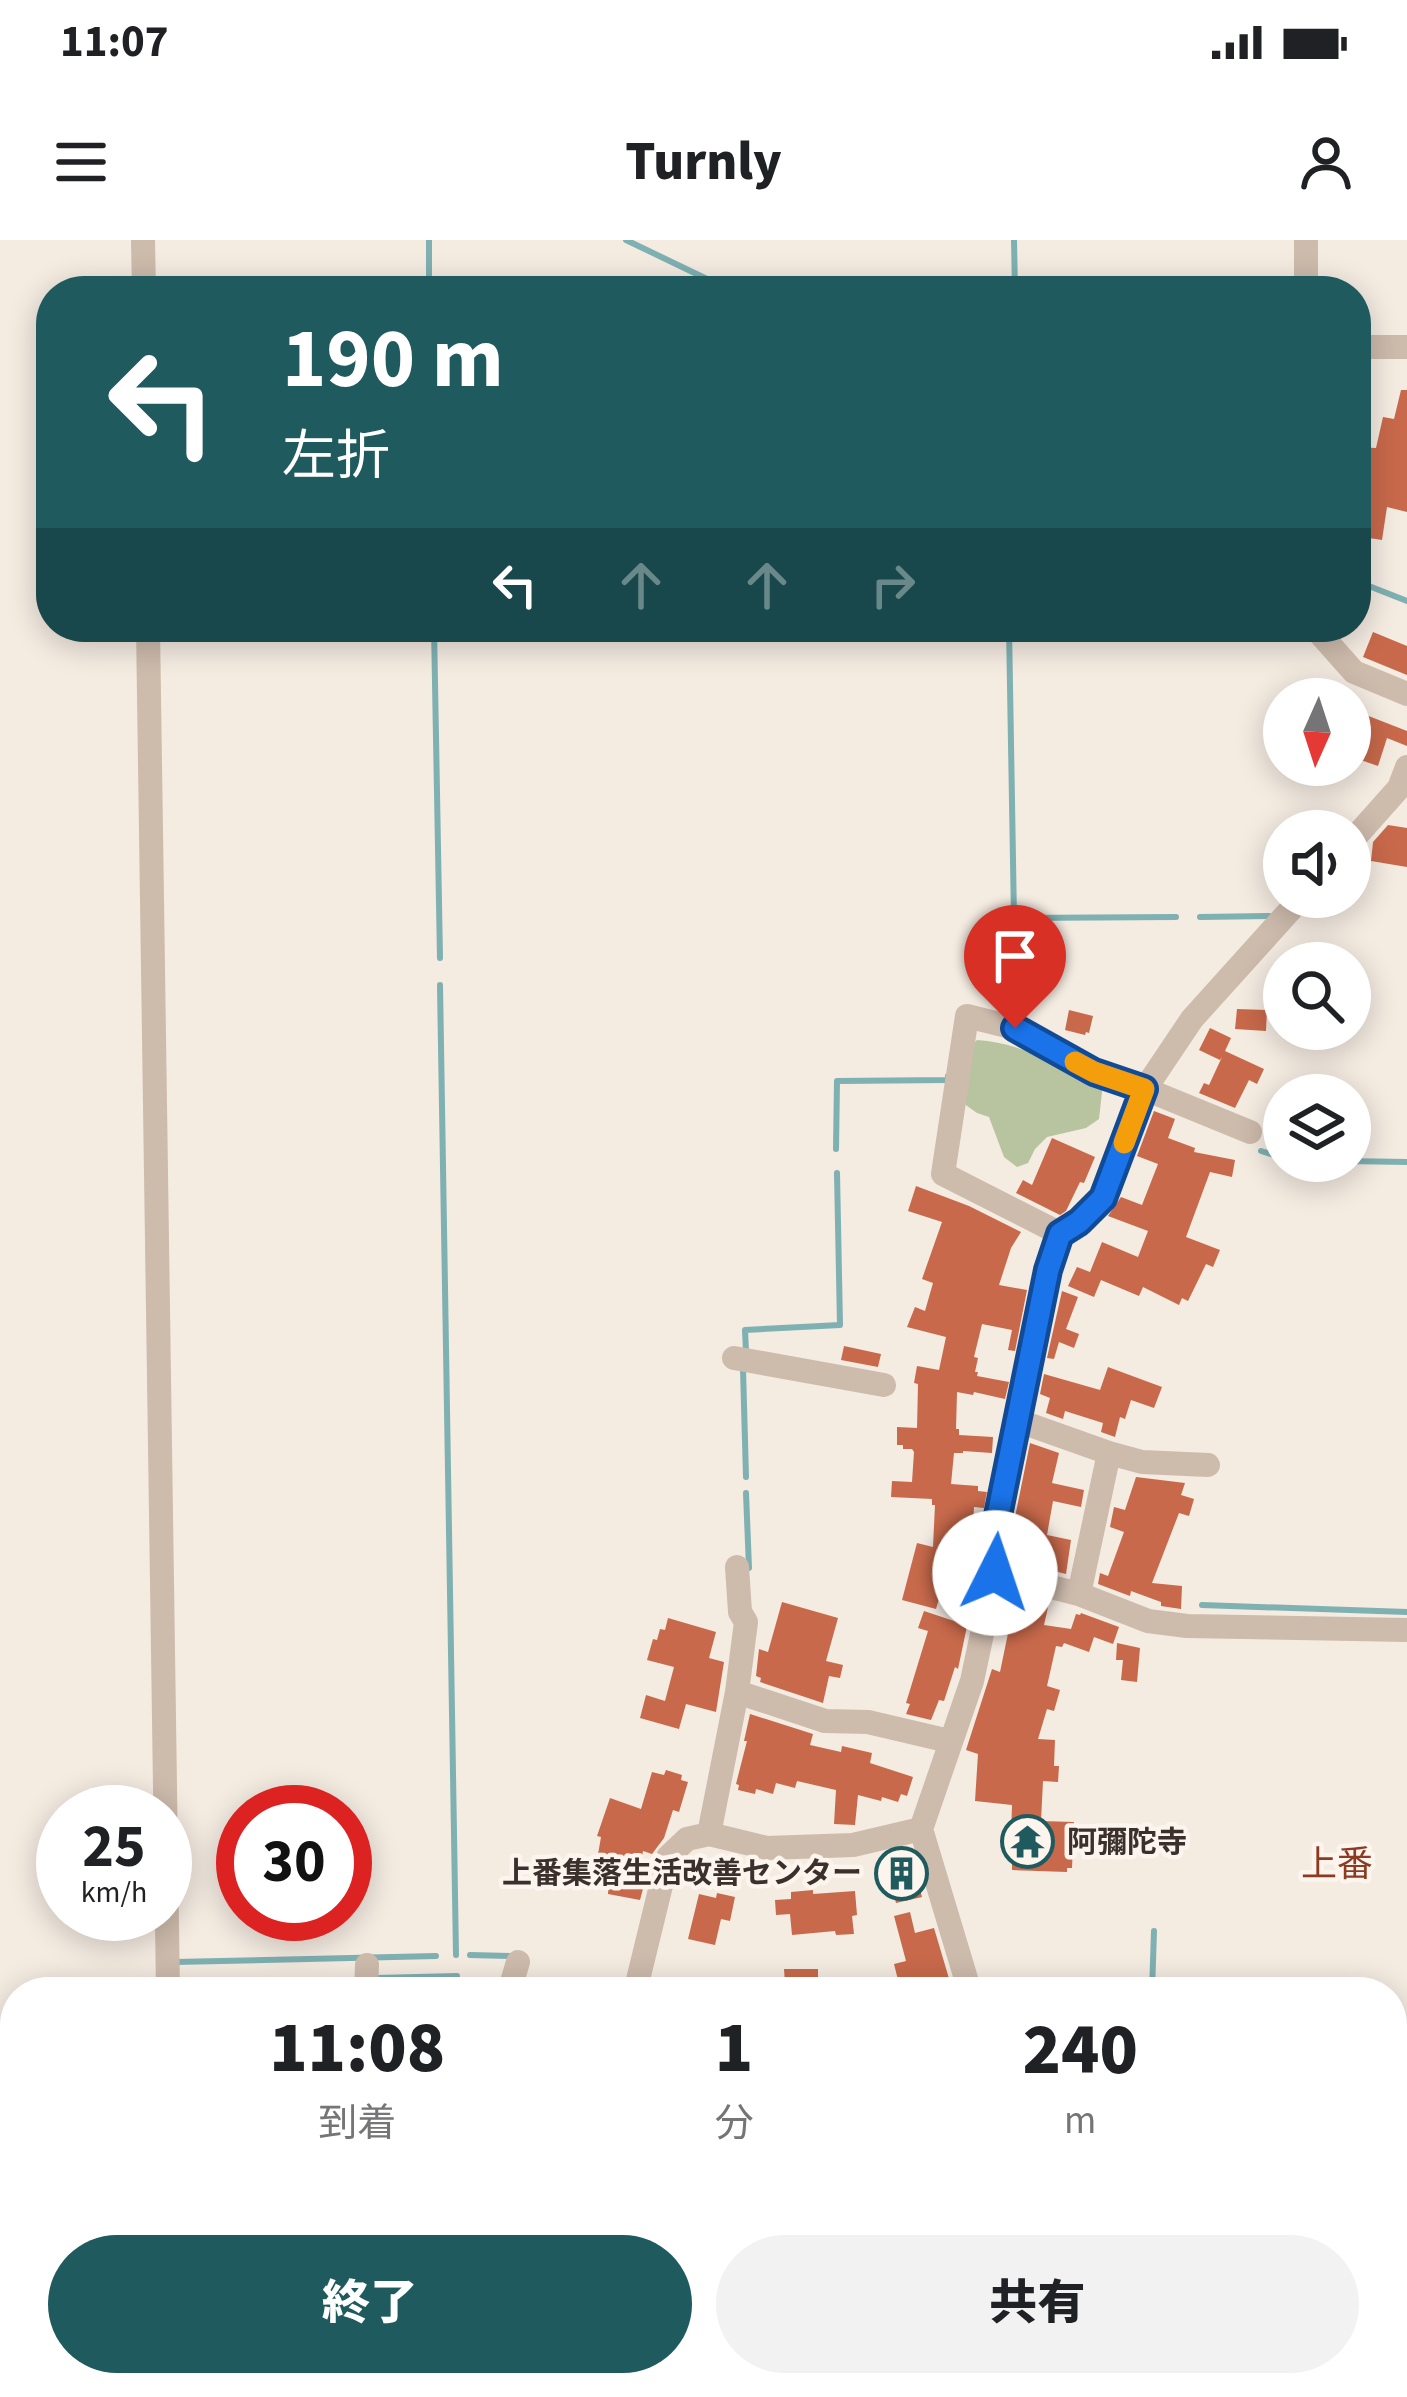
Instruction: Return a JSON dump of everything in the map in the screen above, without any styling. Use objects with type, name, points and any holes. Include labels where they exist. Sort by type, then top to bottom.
[{"type":"street","points":[[143,240],[144,276]]},
{"type":"street","points":[[1306,240],[1306,276]]},
{"type":"street","points":[[1371,347],[1407,347]]},
{"type":"street","points":[[148,642],[168,1977]]},
{"type":"street","points":[[1327,642],[1354,672],[1407,694]]},
{"type":"street","points":[[1371,819],[1404,782]]},
{"type":"street","points":[[965,1977],[921,1829],[972,1682],[995,1573],[995,1530],[1048,1270],[1060,1234],[1103,1198],[1144,1089],[1192,1019],[1283,918]]},
{"type":"street","points":[[1060,1234],[943,1174],[967,1016],[1015,1028],[1094,1072],[1250,1132]]},
{"type":"street","points":[[734,1358],[884,1385]]},
{"type":"street","points":[[1018,1420],[1142,1462],[1208,1465]]},
{"type":"street","points":[[1079,1594],[1109,1453]]},
{"type":"street","points":[[709,1834],[746,1622],[740,1612],[737,1568]]},
{"type":"street","points":[[995,1573],[1079,1594],[1148,1622],[1407,1630]]},
{"type":"street","points":[[737,1692],[825,1721],[868,1722],[950,1742]]},
{"type":"street","points":[[639,1977],[668,1858],[687,1839],[709,1834],[767,1848],[854,1845],[921,1829]]},
{"type":"street","points":[[514,1977],[518,1962]]},
{"type":"street","points":[[367,1965],[367,1977]]},
{"type":"green space","points":[[977,1040],[1021,1049],[1103,1083],[1099,1119],[1086,1128],[1047,1137],[1028,1163],[1017,1167],[1004,1157],[989,1117],[963,1103],[970,1047]]},
{"type":"building","points":[[1401,390],[1407,390],[1407,512],[1387,507],[1382,540],[1371,538],[1371,448],[1376,448],[1383,417],[1394,419]]},
{"type":"building","points":[[1373,632],[1407,646],[1407,675],[1363,657]]},
{"type":"building","points":[[1371,717],[1407,731],[1407,746],[1387,738],[1378,766],[1371,764]]},
{"type":"building","points":[[1388,825],[1407,828],[1407,867],[1371,861],[1373,842]]},
{"type":"building","points":[[1237,1009],[1263,1010],[1263,1031],[1235,1029]]},
{"type":"building","points":[[1069,1010],[1093,1016],[1089,1033],[1065,1030]]},
{"type":"building","points":[[1210,1028],[1231,1038],[1225,1051],[1264,1069],[1257,1084],[1249,1080],[1235,1108],[1199,1093],[1204,1083],[1209,1085],[1222,1057],[1199,1050]]},
{"type":"building","points":[[1154,1111],[1175,1119],[1168,1138],[1195,1148],[1194,1152],[1235,1160],[1232,1177],[1210,1172],[1186,1237],[1220,1250],[1213,1267],[1206,1264],[1188,1301],[1182,1298],[1179,1305],[1143,1287],[1139,1296],[1101,1280],[1094,1297],[1068,1286],[1077,1267],[1090,1272],[1102,1242],[1138,1257],[1148,1231],[1108,1216],[1121,1197],[1142,1205],[1158,1164],[1137,1156]]},
{"type":"building","points":[[1052,1138],[1095,1157],[1084,1183],[1080,1182],[1060,1215],[1016,1193],[1023,1180],[1032,1185]]},
{"type":"building","points":[[916,1186],[1021,1232],[999,1285],[1027,1290],[1015,1351],[1008,1350],[1012,1330],[982,1324],[974,1357],[978,1358],[977,1376],[1009,1382],[1005,1399],[957,1392],[959,1435],[993,1437],[992,1453],[954,1453],[951,1484],[978,1486],[978,1491],[987,1492],[984,1508],[974,1507],[972,1547],[979,1547],[979,1568],[949,1565],[936,1609],[902,1600],[917,1543],[933,1547],[935,1505],[932,1499],[891,1497],[892,1481],[912,1482],[914,1452],[897,1445],[897,1427],[917,1428],[917,1366],[939,1370],[946,1337],[907,1327],[915,1307],[925,1311],[933,1283],[922,1279],[942,1222],[908,1211]]},
{"type":"building","points":[[1062,1291],[1078,1297],[1066,1329],[1079,1334],[1074,1348],[1059,1342],[1054,1359],[1047,1358]]},
{"type":"building","points":[[844,1346],[881,1354],[878,1367],[841,1360]]},
{"type":"building","points":[[1108,1367],[1162,1387],[1154,1408],[1131,1400],[1115,1437],[1101,1432],[1103,1423],[1065,1411],[1063,1419],[1046,1413],[1050,1398],[1040,1394],[1044,1374],[1100,1390]]},
{"type":"building","points":[[1030,1443],[1059,1453],[1052,1483],[1084,1490],[1081,1507],[1053,1501],[1047,1535],[1071,1540],[1066,1574],[1050,1570],[1052,1564],[1024,1557],[1023,1563],[1012,1560],[1012,1532]]},
{"type":"building","points":[[1136,1477],[1185,1483],[1181,1495],[1194,1499],[1189,1516],[1179,1513],[1152,1583],[1182,1586],[1181,1609],[1098,1584],[1100,1573],[1108,1576],[1124,1532],[1110,1527],[1114,1507],[1125,1510]]},
{"type":"building","points":[[1008,1593],[1049,1603],[1044,1625],[1071,1629],[1076,1614],[1081,1613],[1119,1627],[1113,1644],[1094,1637],[1089,1652],[1064,1643],[1056,1646],[1047,1686],[1060,1690],[1054,1711],[1047,1709],[1038,1739],[1055,1740],[1054,1766],[1059,1766],[1058,1782],[1043,1781],[1041,1821],[1074,1822],[1072,1868],[1067,1872],[1012,1870],[1012,1856],[1004,1856],[1005,1835],[1011,1835],[1012,1805],[975,1801],[978,1754],[966,1750],[992,1669],[1000,1672],[1012,1614],[1004,1612]]},
{"type":"building","points":[[782,1602],[838,1618],[826,1661],[843,1665],[840,1678],[829,1676],[823,1703],[760,1682],[756,1676],[759,1649],[768,1652]]},
{"type":"building","points":[[964,1610],[970,1612],[958,1669],[955,1667],[944,1701],[939,1700],[931,1720],[906,1714],[928,1631],[918,1628],[924,1611],[960,1623]]},
{"type":"building","points":[[668,1618],[716,1632],[709,1658],[724,1662],[716,1712],[686,1704],[679,1729],[640,1718],[646,1695],[665,1701],[674,1667],[647,1660],[653,1639],[657,1640],[660,1629],[665,1630]]},
{"type":"building","points":[[1117,1643],[1140,1648],[1137,1682],[1121,1680],[1123,1660],[1116,1660]]},
{"type":"building","points":[[750,1714],[813,1734],[810,1745],[872,1753],[870,1763],[913,1777],[907,1796],[901,1794],[898,1802],[858,1795],[855,1825],[834,1824],[836,1790],[797,1781],[795,1788],[776,1783],[773,1794],[738,1790]]},
{"type":"building","points":[[666,1770],[688,1782],[664,1838],[652,1854],[643,1851],[637,1883],[644,1885],[640,1900],[608,1894],[609,1874],[595,1872],[601,1837],[597,1836],[610,1798],[641,1809],[652,1772],[664,1775]]},
{"type":"building","name":"上番集落生活改善センター","points":[[909,1849],[922,1897],[896,1903],[886,1862],[896,1860],[895,1852]]},
{"type":"building","points":[[813,1890],[813,1894],[855,1891],[854,1934],[792,1935],[790,1914],[776,1915],[775,1900],[791,1899],[791,1892]]},
{"type":"building","points":[[717,1893],[735,1897],[730,1921],[721,1919],[715,1945],[688,1939],[699,1894],[716,1898]]},
{"type":"building","points":[[910,1912],[915,1933],[934,1928],[949,1977],[897,1977],[894,1964],[906,1961],[894,1916]]},
{"type":"building","points":[[784,1969],[818,1969],[818,1977],[785,1977]]},
{"type":"waterway","points":[[429,240],[429,276]]},
{"type":"waterway","points":[[626,240],[701,276]]},
{"type":"waterway","points":[[1014,240],[1015,276]]},
{"type":"waterway","points":[[1371,587],[1407,601]]},
{"type":"waterway","points":[[434,642],[440,958]]},
{"type":"waterway","points":[[1009,642],[1014,918],[1176,917]]},
{"type":"waterway","points":[[1200,917],[1263,916]]},
{"type":"waterway","points":[[1011,1016],[1013,939]]},
{"type":"waterway","points":[[440,985],[456,1955]]},
{"type":"waterway","points":[[836,1149],[837,1081],[948,1080],[948,1076]]},
{"type":"waterway","points":[[1371,1161],[1407,1162]]},
{"type":"waterway","points":[[746,1352],[745,1330],[840,1325],[837,1173]]},
{"type":"waterway","points":[[743,1369],[746,1477]]},
{"type":"waterway","points":[[746,1493],[749,1568]]},
{"type":"waterway","points":[[1202,1605],[1407,1612]]},
{"type":"waterway","points":[[1152,1977],[1154,1931]]},
{"type":"waterway","points":[[470,1955],[510,1956]]},
{"type":"waterway","points":[[175,1962],[436,1956]]},
{"type":"waterway","points":[[416,1977],[457,1976]]},
{"type":"slow traffic","points":[[1075,1062],[1144,1089],[1124,1143]]},
{"type":"place","name":"阿彌陀寺","points":[[1028,1842]]},
{"type":"place","name":"上番集落生活改善センター","points":[[901,1873]]},
{"type":"district","name":"上番","points":[[1337,1864]]},
{"type":"route","points":[[995,1573],[995,1530],[1048,1270],[1060,1234],[1103,1198],[1144,1089],[1094,1072],[1015,1028]]}]
